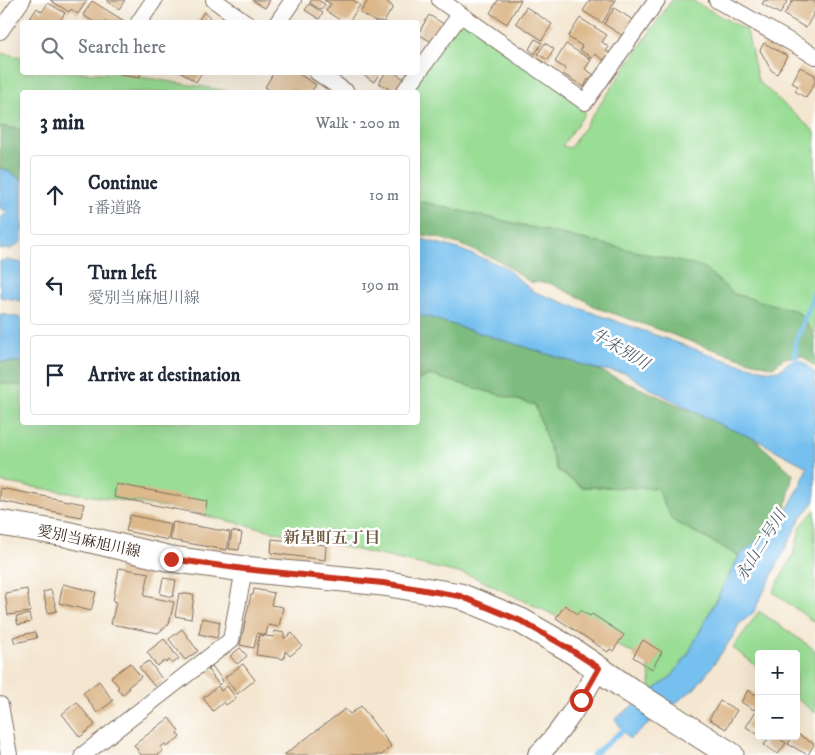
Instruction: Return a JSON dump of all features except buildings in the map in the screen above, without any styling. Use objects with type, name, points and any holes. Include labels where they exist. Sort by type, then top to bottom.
[{"type":"main road","name":"愛別当麻旭川線","points":[[0,523],[66,534],[171,559],[244,569],[383,583],[460,596],[521,621],[568,648],[631,692],[731,755]]},
{"type":"street","points":[[0,31],[22,0]]},
{"type":"street","points":[[140,20],[154,0]]},
{"type":"street","points":[[214,0],[242,20]]},
{"type":"street","points":[[279,20],[293,0]]},
{"type":"street","points":[[440,0],[586,102],[657,0]]},
{"type":"street","points":[[717,0],[815,56]]},
{"type":"street","points":[[420,70],[460,15]]},
{"type":"street","points":[[321,75],[343,90]]},
{"type":"street","points":[[405,90],[416,75]]},
{"type":"street","points":[[83,755],[231,640],[244,569]]},
{"type":"street","points":[[538,755],[581,700],[599,668]]},
{"type":"street","points":[[0,705],[9,755]]},
{"type":"green space","points":[[672,0],[691,0],[747,31],[758,81],[815,132],[815,334],[797,311],[734,294],[703,267],[420,201],[420,90],[405,90],[416,75],[420,75],[420,70],[460,15],[585,102],[584,115],[562,146],[570,148]]},
{"type":"green space","points":[[0,53],[20,57],[20,75],[128,75],[222,90],[20,90],[20,130],[0,126]]},
{"type":"green space","points":[[0,126],[20,130],[20,179],[9,171],[0,168]]},
{"type":"green space","points":[[420,201],[703,267],[734,294],[797,311],[815,337],[815,367],[802,356],[784,358],[773,367],[706,347],[597,308],[583,299],[549,283],[530,282],[500,261],[437,237],[420,234]]},
{"type":"green space","points":[[420,316],[428,317],[596,369],[753,438],[793,474],[784,516],[739,556],[672,520],[657,488],[582,487],[557,469],[535,405],[430,375],[420,379]]},
{"type":"green space","points":[[0,362],[20,362],[20,386],[0,383]]},
{"type":"green space","points":[[430,375],[535,405],[557,470],[582,487],[657,488],[672,520],[739,556],[687,656],[671,677],[651,692],[648,660],[472,576],[171,508],[0,482],[0,383],[20,386],[20,425],[420,425],[420,379]]},
{"type":"green space","points":[[815,510],[815,623],[773,592],[793,555],[801,526]]},
{"type":"green space","points":[[759,611],[815,650],[815,713],[800,701],[800,650],[755,650],[755,665],[733,648]]},
{"type":"water","points":[[0,168],[9,171],[20,179],[20,242],[11,249],[0,249],[0,219],[7,212],[0,208]]},
{"type":"water","name":"牛朱別川","points":[[420,239],[458,249],[503,266],[534,292],[731,362],[769,371],[780,370],[789,362],[802,361],[815,373],[815,501],[800,519],[753,613],[739,624],[734,635],[711,668],[695,688],[629,739],[615,719],[671,677],[687,656],[739,556],[784,516],[802,482],[807,467],[753,438],[723,426],[647,387],[626,373],[596,369],[428,317],[420,316]]},
{"type":"water","points":[[7,260],[20,263],[20,301],[0,297],[0,261]]},
{"type":"water","points":[[0,314],[20,318],[20,362],[0,362]]},
{"type":"waterway","points":[[798,365],[796,364],[795,344],[815,291]]},
{"type":"waterway","name":"永山二号川","points":[[593,755],[627,727]]},
{"type":"district","name":"新星町五丁目","points":[[332,537]]},
{"type":"route","points":[[171,559],[244,569],[383,583],[460,596],[521,621],[599,668],[581,700]]}]
